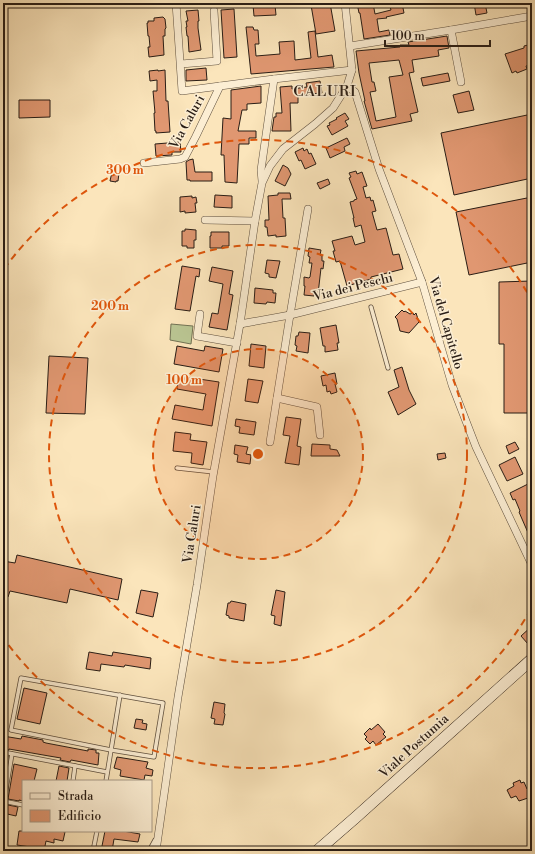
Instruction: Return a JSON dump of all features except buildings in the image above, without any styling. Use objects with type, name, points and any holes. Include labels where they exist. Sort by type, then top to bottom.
[{"type":"main road","name":"Viale Postumia","points":[[317,851],[531,659]]},
{"type":"street","name":"Via Caluri","points":[[176,3],[182,91],[352,70]]},
{"type":"street","name":"Via Caluri","points":[[156,851],[178,697],[262,183],[270,166],[283,149],[316,124],[333,108],[346,86],[352,70],[345,3]]},
{"type":"street","points":[[181,64],[217,61],[214,11]]},
{"type":"street","points":[[350,46],[532,16]]},
{"type":"street","points":[[451,30],[461,82]]},
{"type":"street","name":"Via Caluri","points":[[262,183],[261,170],[274,79]]},
{"type":"street","name":"Via Caluri","points":[[144,163],[180,159],[185,157],[220,86]]},
{"type":"street","name":"Via del Capitello","points":[[346,86],[355,92],[379,168],[422,282],[452,385],[476,448],[532,565]]},
{"type":"street","name":"Via dei Peschi","points":[[270,442],[308,209]]},
{"type":"street","points":[[205,220],[255,221]]},
{"type":"street","name":"Via dei Peschi","points":[[240,324],[290,315],[422,282]]},
{"type":"street","points":[[200,314],[197,336],[237,343]]},
{"type":"street","points":[[277,398],[317,407],[320,435]]},
{"type":"lane","points":[[371,307],[388,368]]},
{"type":"lane","points":[[177,468],[214,472]]},
{"type":"lane","points":[[21,678],[120,695],[163,703],[154,756],[111,750],[11,730],[21,678]]},
{"type":"lane","points":[[106,780],[120,695]]},
{"type":"lane","points":[[3,752],[107,772]]},
{"type":"lane","points":[[12,754],[3,801],[22,805]]},
{"type":"lane","points":[[72,780],[75,766]]},
{"type":"lane","points":[[93,851],[97,832]]},
{"type":"lane","points":[[149,851],[158,836]]},
{"type":"green space","points":[[171,324],[193,326],[191,344],[170,340]]},
{"type":"district","name":"CALURI","points":[[325,91]]}]
